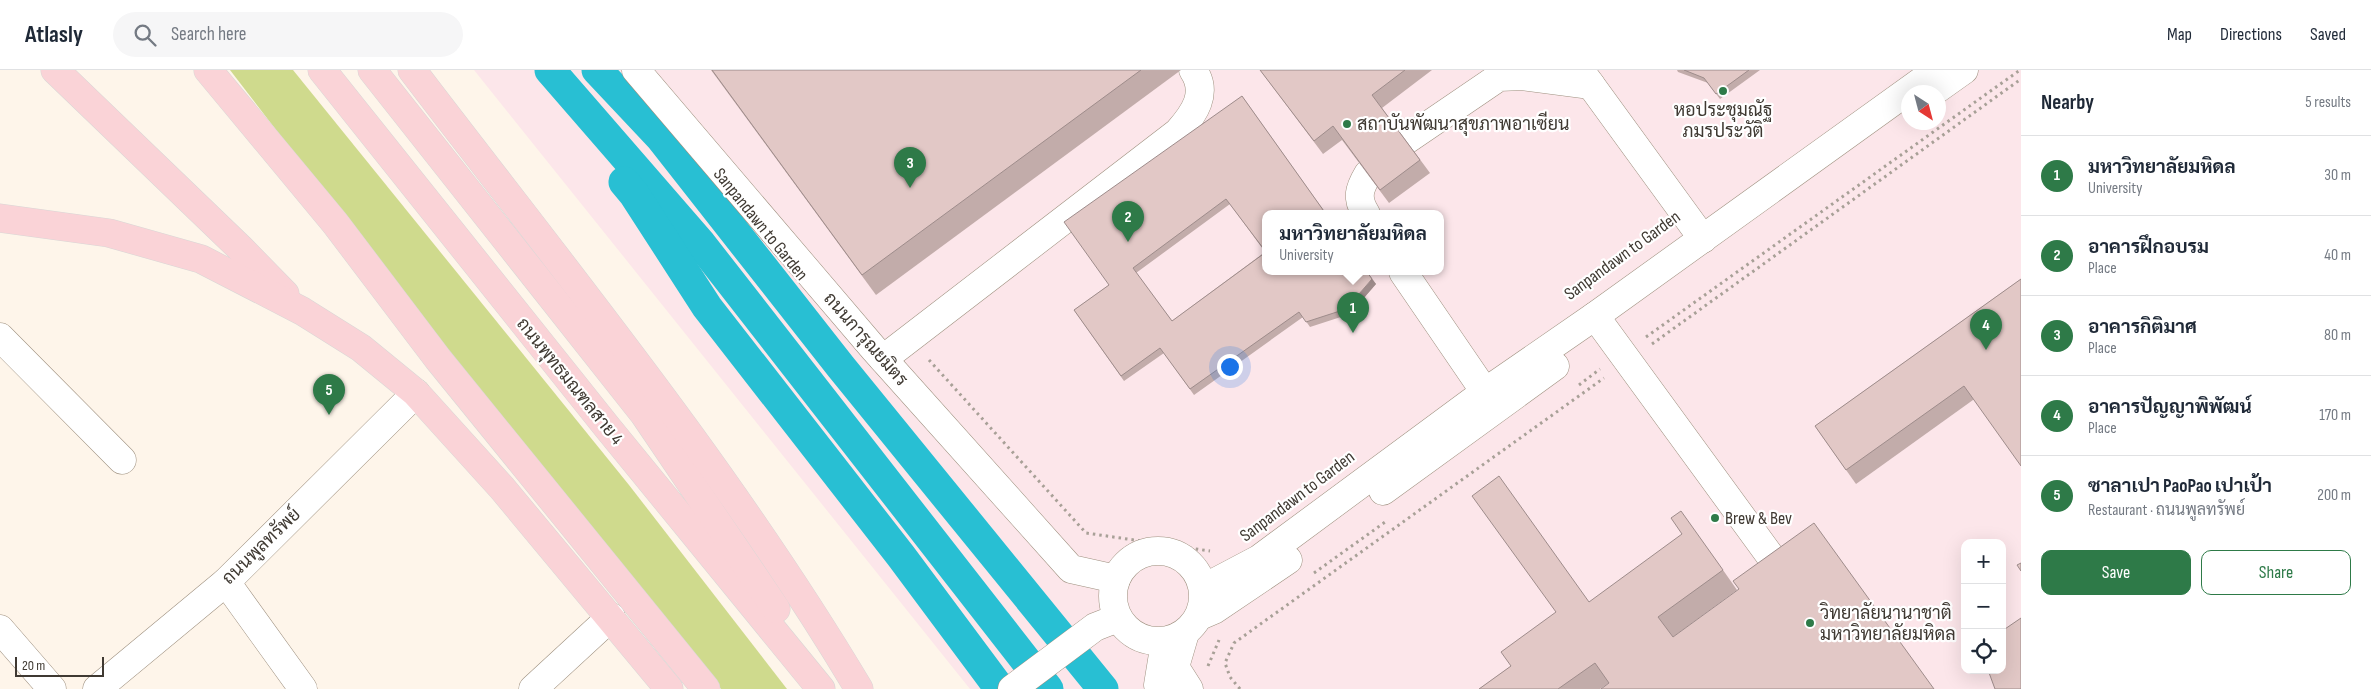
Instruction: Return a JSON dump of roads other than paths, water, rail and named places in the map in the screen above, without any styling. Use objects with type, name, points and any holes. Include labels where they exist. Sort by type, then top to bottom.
[{"type":"main road","points":[[55,70],[240,248],[302,311]]},
{"type":"main road","points":[[208,70],[335,223],[438,359],[706,689]]},
{"type":"main road","name":"ถนนพุทธมณฑลสาย 4","points":[[322,70],[613,435],[821,689]]},
{"type":"main road","points":[[412,70],[672,411],[758,532],[830,641],[859,689]]},
{"type":"main road","points":[[375,74],[644,414],[829,689]]},
{"type":"main road","points":[[0,218],[109,233],[201,259],[302,311],[361,348],[416,393],[502,488],[669,689]]},
{"type":"street","name":"ถนนการุณยมิตร","points":[[636,70],[883,359],[1070,569],[1116,580]]},
{"type":"street","points":[[883,359],[1178,132],[1191,117],[1199,102],[1201,89],[1193,70]]},
{"type":"street","points":[[1160,689],[1158,685],[1183,630],[1204,602],[1204,588],[1199,575],[1190,563],[1178,555],[1163,551],[1149,552],[1135,557],[1124,567],[1116,580],[1112,595],[1118,618],[1134,635],[1149,641],[1183,630],[1248,588],[1600,323],[1703,239],[1937,70]]},
{"type":"street","points":[[1943,85],[1964,70]]},
{"type":"street","points":[[1406,141],[1499,77],[1585,78],[1703,239]]},
{"type":"street","points":[[1204,588],[1259,559],[1485,392],[1600,323],[1901,115]]},
{"type":"street","points":[[1364,210],[1358,198],[1359,189],[1368,174]]},
{"type":"street","points":[[1405,275],[1485,392]]},
{"type":"street","points":[[1600,323],[1776,564]]},
{"type":"street","points":[[0,337],[122,460]]},
{"type":"street","name":"ถนนพูลทรัพย์","points":[[97,689],[226,582],[416,393]]},
{"type":"street","points":[[226,582],[303,689]]},
{"type":"street","points":[[533,689],[611,617]]},
{"type":"street","points":[[1012,689],[1077,639],[1095,627],[1118,618]]},
{"type":"street","points":[[0,630],[52,689]]},
{"type":"street","points":[[1183,630],[1175,667],[1189,689]]},
{"type":"waterway","points":[[550,70],[701,244],[1048,689]]},
{"type":"waterway","points":[[597,70],[661,138],[841,367],[1103,689]]},
{"type":"waterway","points":[[624,182],[634,194],[707,307],[901,556],[1000,689]]},
{"type":"place","name":"หอประชุมณัฐ ภมรประวัติ","points":[[1723,91]]},
{"type":"place","name":"สถาบันพัฒนาสุขภาพอาเซียน","points":[[1347,124]]},
{"type":"place","name":"อาคารกิติมาศ","points":[[910,188]]},
{"type":"place","name":"อาคารฝึกอบรม","points":[[1128,242]]},
{"type":"place","name":"มหาวิทยาลัยมหิดล","points":[[1353,333]]},
{"type":"place","name":"อาคารปัญญาพิพัฒน์","points":[[1986,350]]},
{"type":"place","name":"ซาลาเปา PaoPao เปาเป้า","points":[[329,415]]},
{"type":"place","name":"Brew & Bev","points":[[1715,518]]},
{"type":"place","name":"วิทยาลัยนานาชาติ มหาวิทยาลัยมหิดล","points":[[1810,623]]}]
